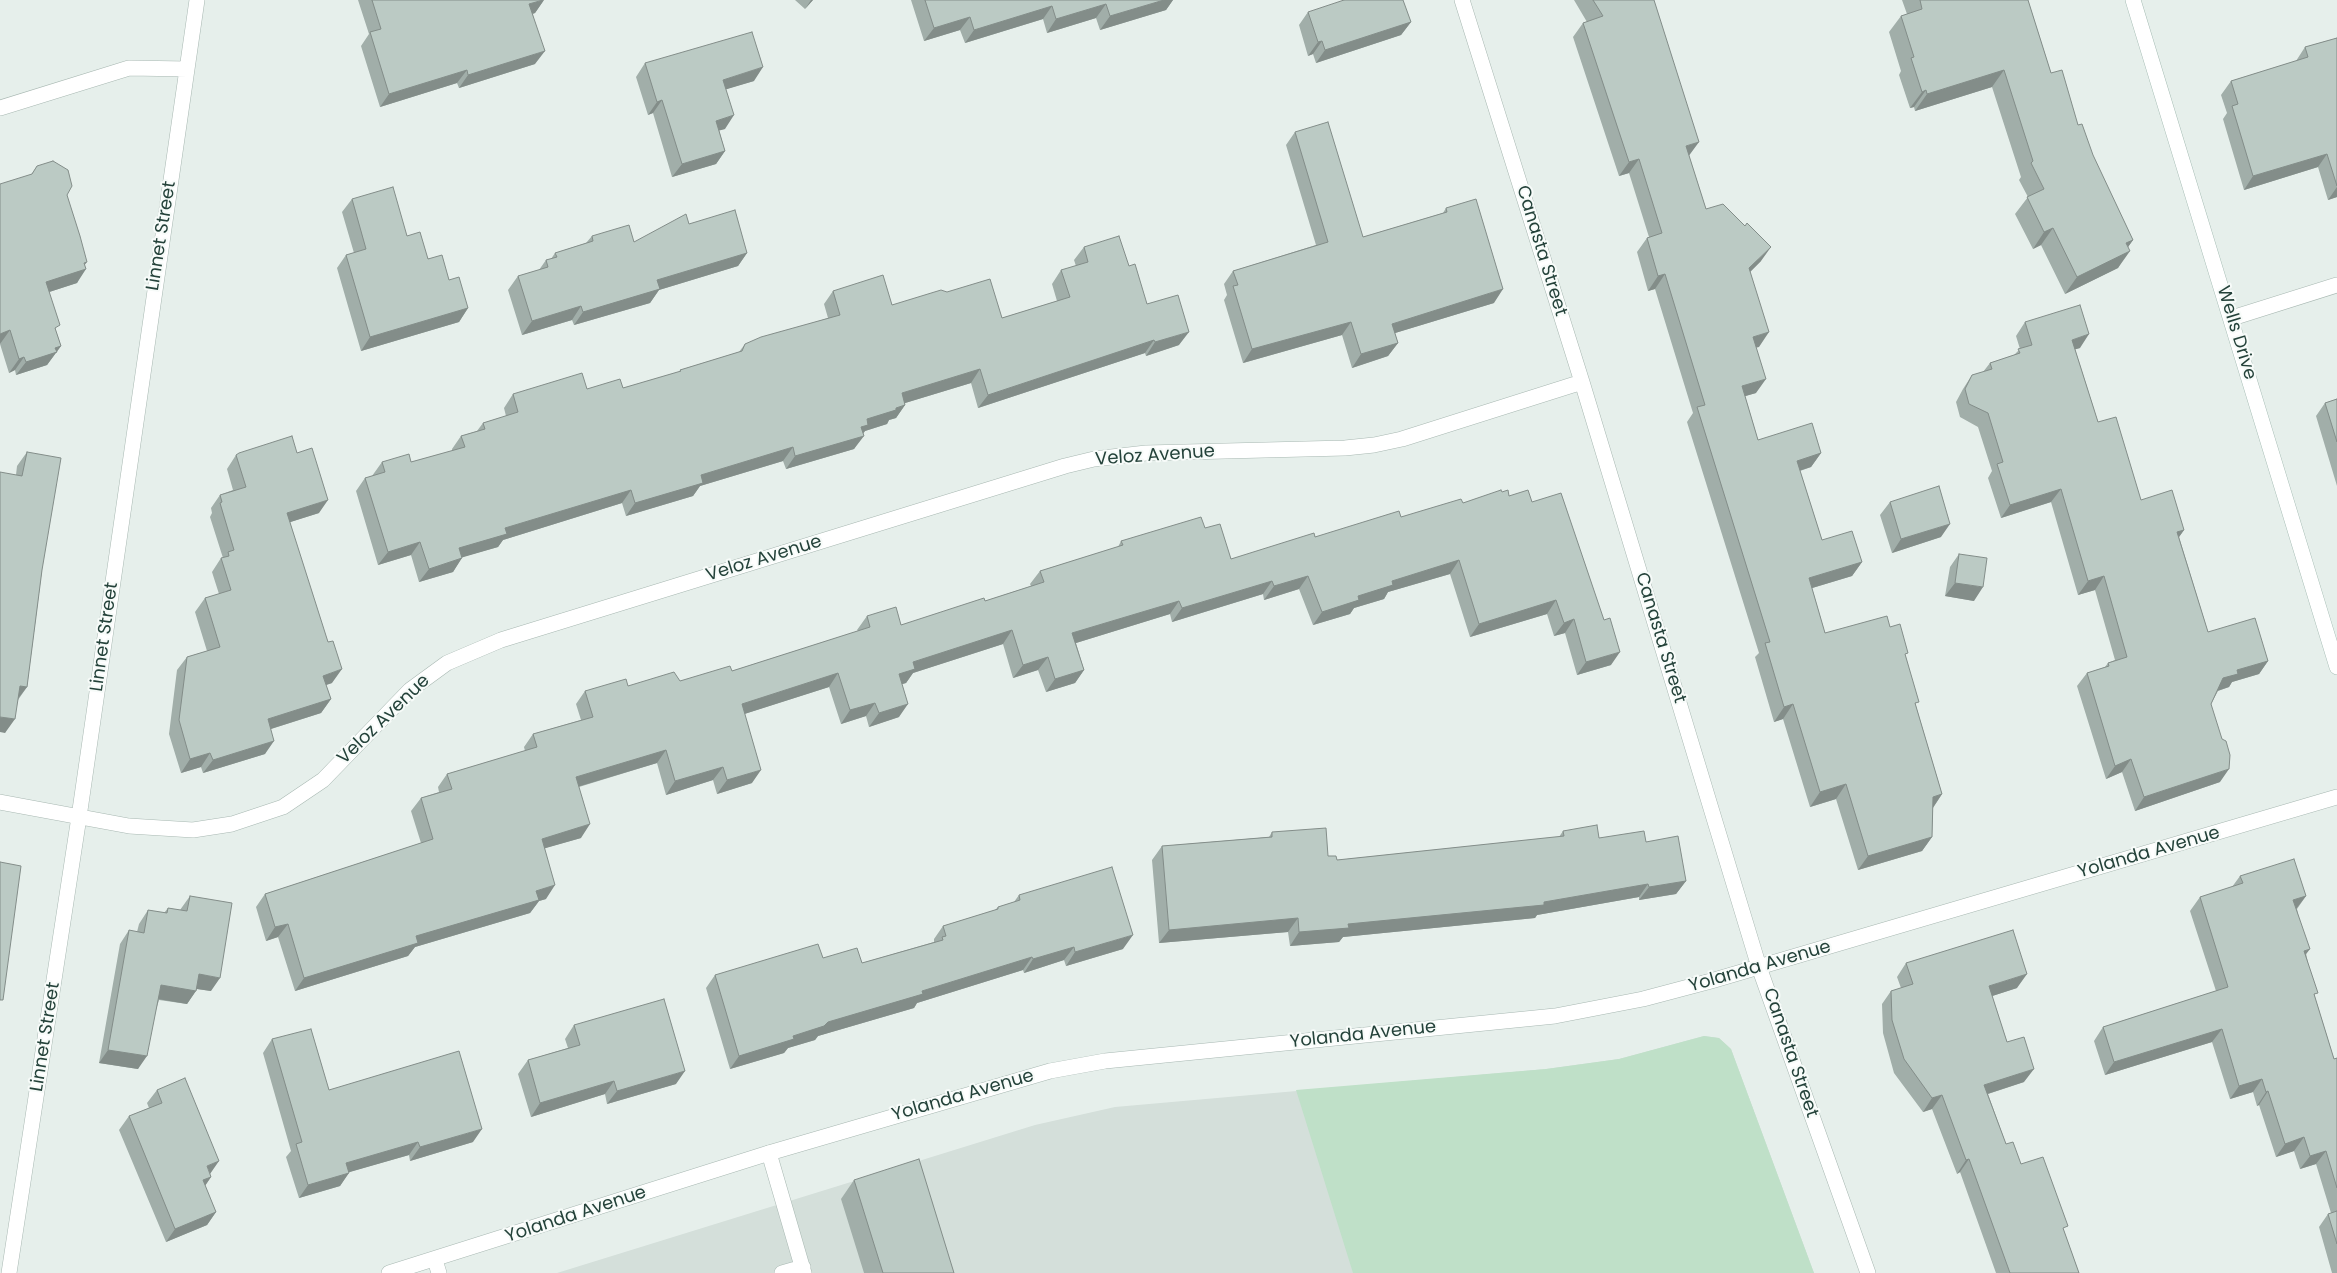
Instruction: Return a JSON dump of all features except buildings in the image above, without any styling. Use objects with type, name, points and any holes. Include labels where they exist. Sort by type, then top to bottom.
[{"type":"street","name":"Linnet Street","points":[[9,1273],[79,817],[197,0]]},
{"type":"street","name":"Canasta Street","points":[[1462,0],[1582,382],[1759,967],[1868,1273]]},
{"type":"street","name":"Wells Drive","points":[[2133,0],[2232,318],[2337,667]]},
{"type":"street","points":[[0,108],[129,68],[187,69]]},
{"type":"street","points":[[2232,318],[2337,286]]},
{"type":"street","name":"Veloz Avenue","points":[[0,802],[129,826],[193,830],[232,824],[283,807],[323,780],[410,690],[447,663],[501,640],[1065,466],[1094,459],[1146,453],[1345,448],[1374,445],[1402,439],[1582,382]]},
{"type":"street","name":"Yolanda Avenue","points":[[389,1273],[437,1266],[769,1152],[1059,1069],[1105,1061],[1555,1016],[1643,999],[1759,967],[2337,797]]},
{"type":"street","points":[[769,1152],[804,1270],[782,1273]]},
{"type":"shaded area","points":[[1704,1036],[1719,1038],[1731,1049],[1814,1273],[557,1273],[1035,1125],[1115,1107],[1546,1069],[1619,1059]]},
{"type":"green space","points":[[1704,1036],[1719,1038],[1731,1049],[1814,1273],[1353,1273],[1296,1090],[1546,1069],[1619,1059]]}]
